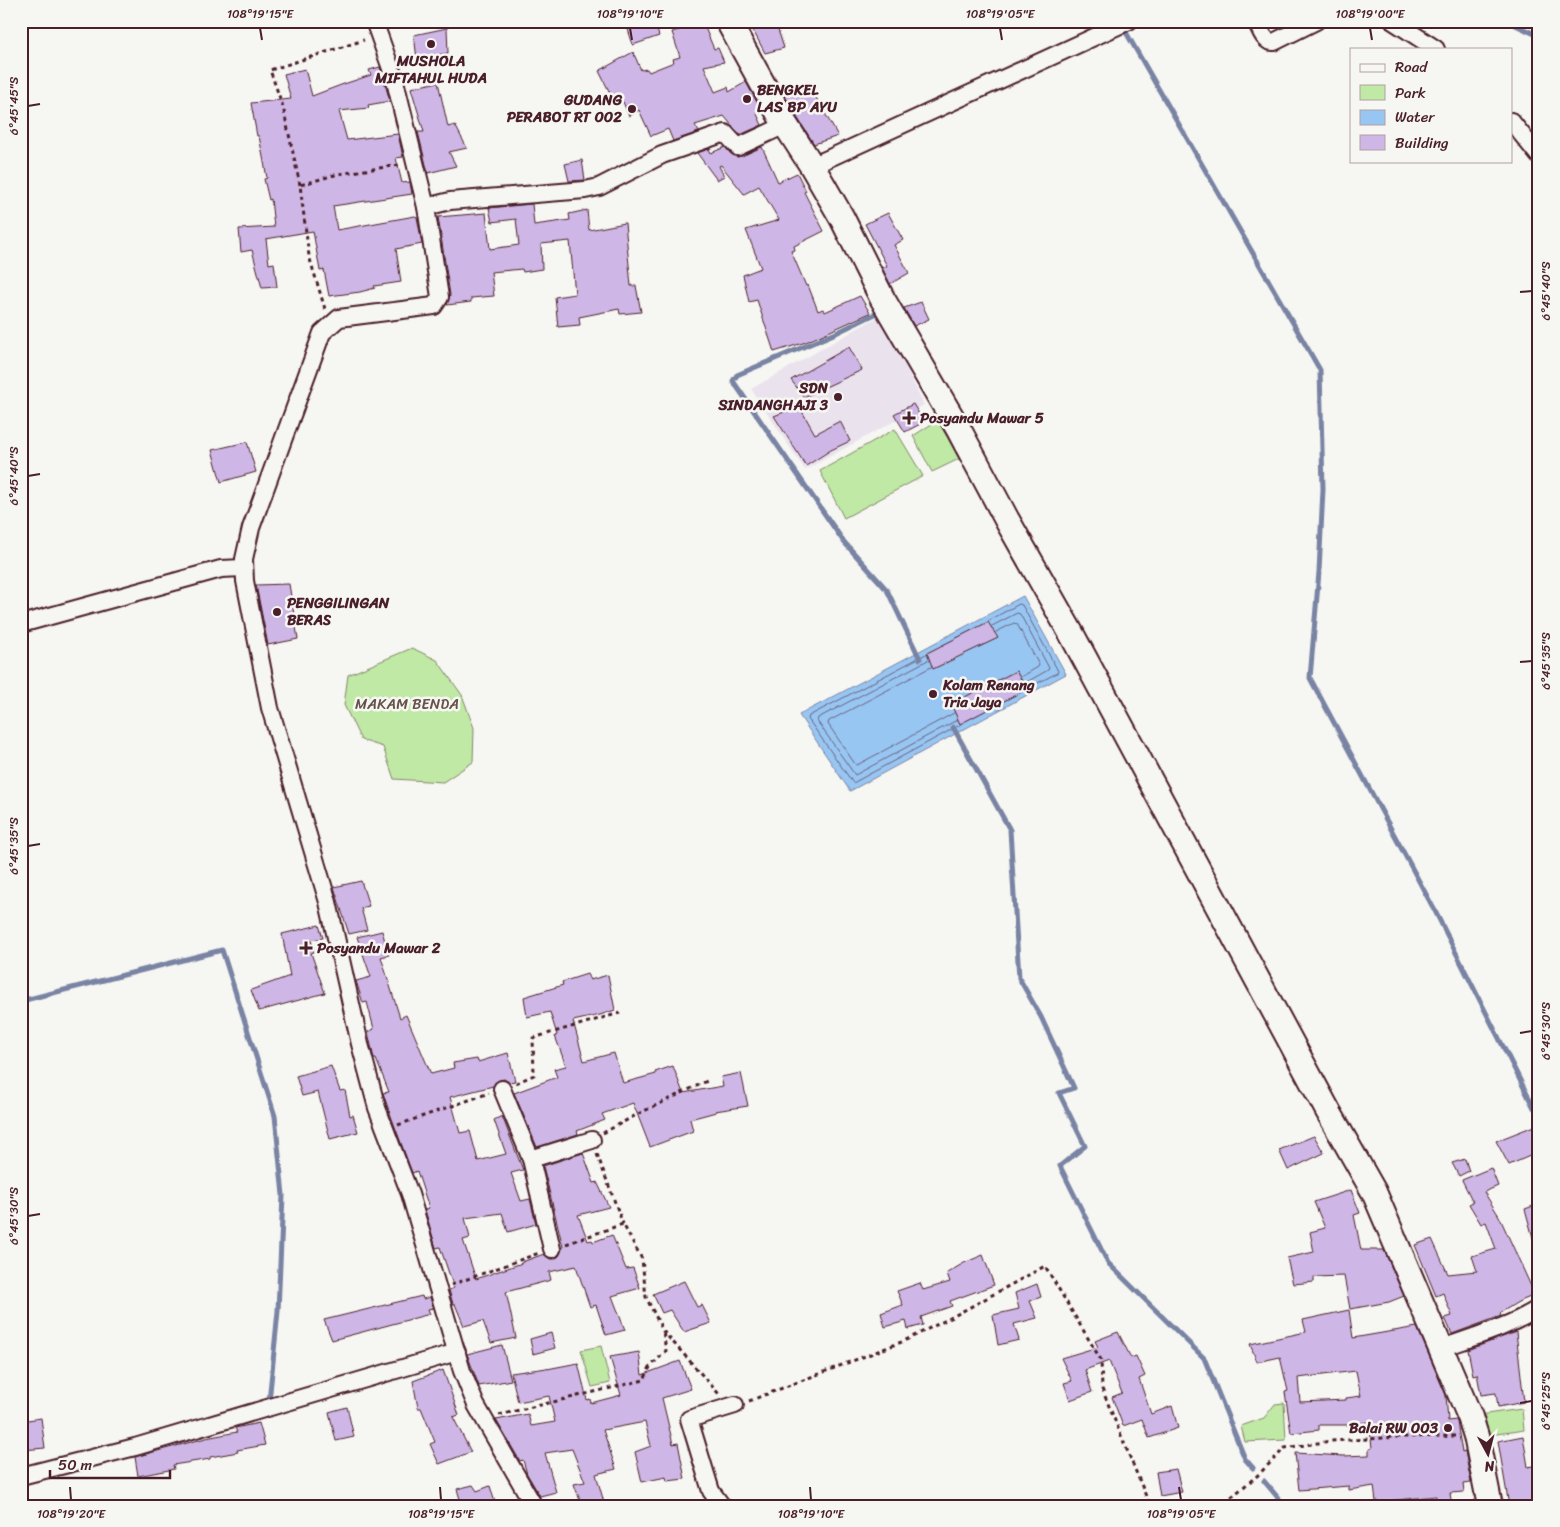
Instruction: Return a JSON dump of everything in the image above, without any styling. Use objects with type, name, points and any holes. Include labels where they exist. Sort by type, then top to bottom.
[{"type":"street","points":[[728,21],[786,125],[842,218],[882,298],[921,362],[1071,633],[1314,1086],[1374,1192],[1476,1436],[1490,1506]]},
{"type":"street","points":[[812,166],[1129,21]]},
{"type":"street","points":[[1256,21],[1266,40],[1274,42],[1316,21]]},
{"type":"street","points":[[1393,21],[1434,48]]},
{"type":"street","points":[[377,28],[394,77],[426,207],[440,297],[434,306],[339,318],[322,333],[251,528],[243,568],[270,708],[328,902],[360,1044],[377,1108],[410,1194],[462,1371],[476,1405],[534,1506]]},
{"type":"street","points":[[1512,122],[1539,156]]},
{"type":"street","points":[[426,207],[450,201],[585,190],[599,187],[662,155],[725,133],[738,147],[786,125]]},
{"type":"street","points":[[21,624],[221,569],[243,568]]},
{"type":"street","points":[[502,1089],[531,1159],[552,1249]]},
{"type":"street","points":[[531,1159],[592,1140]]},
{"type":"street","points":[[1439,1349],[1499,1328],[1523,1318],[1539,1308]]},
{"type":"street","points":[[21,1476],[135,1447],[457,1352]]},
{"type":"street","points":[[722,1506],[710,1491],[689,1419],[735,1405]]},
{"type":"path","points":[[330,326],[309,256],[300,186],[283,107],[270,70],[377,28]]},
{"type":"path","points":[[300,186],[338,174],[415,162]]},
{"type":"path","points":[[709,1080],[640,1113],[592,1140],[623,1224],[642,1259],[646,1297],[663,1331],[723,1398],[735,1405],[912,1337],[1045,1266],[1101,1360],[1102,1389],[1150,1506]]},
{"type":"path","points":[[439,1289],[623,1224]]},
{"type":"path","points":[[484,1418],[644,1380],[650,1367],[666,1351],[663,1331]]},
{"type":"path","points":[[1218,1506],[1258,1475],[1284,1448],[1331,1441],[1402,1437],[1476,1436]]},
{"type":"shaded area","name":"SDN SINDANGHAJI 3","points":[[881,315],[924,405],[805,470],[751,389]]},
{"type":"green space","points":[[938,420],[959,459],[932,472],[913,436]]},
{"type":"green space","points":[[895,429],[923,476],[844,518],[820,471]]},
{"type":"green space","name":"MAKAM BENDA","points":[[412,648],[437,660],[462,695],[474,728],[473,762],[443,782],[394,779],[383,747],[361,740],[344,705],[348,675]]},
{"type":"green space","points":[[601,1346],[610,1383],[592,1387],[581,1350]]},
{"type":"green space","points":[[1284,1403],[1286,1440],[1245,1442],[1241,1426],[1264,1418],[1275,1404]]},
{"type":"green space","points":[[1522,1409],[1524,1430],[1483,1436],[1479,1415]]},
{"type":"water","name":"Kolam Renang Tria Jaya","points":[[1023,596],[1066,674],[850,791],[799,715]]},
{"type":"building","points":[[645,21],[654,21],[659,36],[633,45],[627,26]]},
{"type":"building","points":[[748,21],[775,21],[784,48],[765,53]]},
{"type":"building","points":[[703,23],[714,49],[718,48],[724,62],[704,66],[715,92],[728,87],[729,92],[746,82],[761,109],[756,112],[762,125],[740,135],[724,116],[695,125],[699,132],[673,141],[668,129],[651,136],[639,110],[629,116],[623,102],[616,105],[599,71],[633,52],[641,70],[647,69],[649,72],[674,62],[673,59],[680,57],[672,32]]},
{"type":"building","name":"MUSHOLA MIFTAHUL HUDA","points":[[447,28],[448,53],[417,59],[414,35]]},
{"type":"building","points":[[380,67],[390,101],[368,105],[369,108],[339,111],[347,140],[398,134],[403,157],[396,158],[402,183],[410,182],[412,194],[333,206],[337,230],[415,216],[417,217],[422,244],[396,249],[401,282],[374,286],[375,288],[360,292],[329,296],[324,270],[320,271],[313,231],[266,239],[269,264],[274,263],[277,287],[262,288],[252,250],[241,252],[239,229],[274,227],[271,199],[269,200],[264,179],[267,178],[251,103],[291,99],[284,74],[305,69],[312,96],[371,75],[369,70]]},
{"type":"building","points":[[438,82],[448,127],[455,125],[467,148],[449,152],[456,166],[428,173],[418,132],[424,132],[411,88]]},
{"type":"building","points":[[808,84],[838,136],[814,144],[783,93]]},
{"type":"building","points":[[725,147],[731,154],[737,157],[762,147],[778,182],[797,173],[806,191],[804,192],[824,231],[794,246],[795,250],[791,251],[806,286],[808,285],[818,311],[823,309],[825,312],[860,296],[870,313],[806,342],[774,352],[757,300],[749,302],[743,275],[761,268],[746,230],[779,220],[759,186],[744,194],[721,165],[719,166],[724,176],[717,180],[697,153],[709,149],[711,153]]},
{"type":"building","points":[[582,160],[585,180],[569,181],[565,164]]},
{"type":"building","points":[[532,204],[534,225],[570,220],[569,214],[587,210],[589,230],[625,223],[631,286],[636,286],[641,312],[620,314],[619,309],[579,317],[580,325],[558,327],[555,297],[575,294],[570,241],[541,244],[542,269],[523,272],[522,269],[491,272],[494,296],[471,298],[471,302],[447,305],[450,295],[438,217],[486,213],[490,249],[519,245],[516,219],[492,222],[489,208]]},
{"type":"building","points":[[888,213],[903,240],[894,245],[909,273],[890,284],[882,268],[887,266],[865,224]]},
{"type":"building","points":[[921,302],[929,319],[914,326],[904,308]]},
{"type":"building","points":[[849,347],[862,370],[804,397],[791,380]]},
{"type":"building","name":"Posyandu Mawar 5","points":[[913,404],[924,422],[905,432],[894,414]]},
{"type":"building","points":[[799,406],[815,434],[840,421],[850,441],[831,450],[806,466],[774,416]]},
{"type":"building","points":[[247,442],[256,472],[221,482],[212,450]]},
{"type":"building","name":"PENGGILINGAN BERAS","points":[[289,584],[298,639],[268,645],[256,585]]},
{"type":"building","points":[[988,622],[998,638],[933,669],[927,653]]},
{"type":"building","points":[[1016,671],[1027,689],[960,724],[951,704]]},
{"type":"building","points":[[361,881],[369,906],[361,908],[367,930],[349,934],[334,887]]},
{"type":"building","points":[[319,925],[323,938],[311,940],[314,952],[311,953],[325,993],[259,1011],[251,990],[290,976],[282,934]]},
{"type":"building","points":[[382,931],[389,955],[381,957],[400,1018],[406,1015],[431,1074],[454,1068],[453,1063],[477,1059],[478,1062],[508,1053],[515,1081],[499,1080],[493,1086],[450,1097],[460,1133],[470,1131],[478,1161],[506,1154],[494,1120],[502,1116],[523,1170],[511,1173],[521,1201],[530,1199],[536,1224],[508,1232],[502,1213],[465,1218],[470,1238],[463,1240],[476,1279],[544,1254],[550,1259],[555,1259],[559,1256],[563,1247],[543,1166],[583,1153],[594,1183],[597,1182],[609,1207],[578,1215],[588,1241],[592,1240],[593,1242],[612,1235],[626,1269],[633,1268],[640,1288],[612,1296],[625,1330],[606,1335],[596,1305],[590,1307],[576,1266],[549,1272],[551,1280],[506,1292],[516,1338],[491,1343],[483,1321],[464,1326],[455,1304],[453,1304],[449,1290],[454,1288],[440,1247],[436,1248],[425,1210],[429,1208],[417,1171],[412,1173],[383,1093],[389,1092],[376,1059],[374,1059],[368,1032],[374,1029],[367,1002],[363,1003],[356,981],[371,977],[357,937]]},
{"type":"building","points":[[587,974],[590,980],[608,975],[615,1010],[573,1021],[584,1061],[614,1053],[623,1083],[656,1074],[655,1072],[673,1066],[683,1093],[723,1086],[721,1077],[741,1073],[748,1106],[715,1111],[690,1119],[693,1131],[650,1147],[633,1103],[602,1114],[605,1120],[577,1131],[578,1134],[537,1147],[514,1093],[557,1077],[554,1069],[566,1066],[555,1036],[557,1035],[550,1012],[527,1017],[524,997],[563,985],[562,982]]},
{"type":"building","points":[[331,1066],[340,1091],[345,1090],[350,1116],[353,1115],[358,1132],[330,1139],[318,1092],[302,1096],[296,1076]]},
{"type":"building","points":[[1539,1124],[1539,1152],[1509,1165],[1496,1141]]},
{"type":"building","points":[[1314,1136],[1324,1153],[1288,1170],[1279,1150]]},
{"type":"building","points":[[1465,1159],[1469,1171],[1459,1176],[1452,1163]]},
{"type":"building","points":[[1491,1168],[1498,1186],[1484,1192],[1499,1216],[1535,1295],[1518,1302],[1500,1313],[1501,1316],[1452,1334],[1445,1318],[1452,1316],[1443,1293],[1436,1296],[1415,1245],[1432,1239],[1448,1274],[1477,1271],[1472,1256],[1496,1249],[1486,1222],[1481,1224],[1469,1204],[1473,1202],[1462,1180]]},
{"type":"building","points":[[1351,1190],[1360,1213],[1354,1215],[1361,1250],[1384,1250],[1404,1296],[1389,1302],[1350,1309],[1344,1276],[1314,1277],[1314,1282],[1293,1284],[1287,1258],[1314,1252],[1310,1232],[1325,1228],[1314,1202]]},
{"type":"building","points":[[1539,1204],[1539,1244],[1535,1245],[1525,1209]]},
{"type":"building","points":[[983,1255],[994,1285],[950,1301],[952,1306],[921,1317],[923,1325],[908,1329],[906,1321],[885,1327],[881,1313],[903,1305],[897,1291],[920,1283],[923,1290],[950,1282],[947,1273]]},
{"type":"building","points":[[684,1281],[697,1307],[702,1305],[711,1323],[684,1332],[670,1310],[662,1313],[653,1294]]},
{"type":"building","points":[[1037,1284],[1041,1297],[1030,1301],[1037,1318],[1014,1324],[1019,1340],[998,1345],[993,1315],[1019,1309],[1015,1293]]},
{"type":"building","points":[[422,1296],[423,1299],[430,1297],[433,1308],[428,1309],[430,1314],[332,1340],[324,1320]]},
{"type":"building","points":[[1349,1310],[1353,1338],[1417,1327],[1446,1395],[1448,1421],[1456,1420],[1462,1452],[1465,1451],[1471,1483],[1463,1484],[1464,1492],[1450,1493],[1452,1506],[1437,1506],[1436,1496],[1376,1502],[1374,1486],[1349,1490],[1349,1486],[1299,1490],[1295,1453],[1343,1456],[1369,1455],[1369,1449],[1372,1448],[1369,1422],[1345,1425],[1319,1425],[1319,1430],[1291,1433],[1285,1392],[1288,1391],[1280,1357],[1257,1362],[1250,1344],[1306,1332],[1303,1320]],"holes":[[[1356,1371],[1361,1396],[1346,1398],[1346,1400],[1300,1402],[1298,1378]]]},
{"type":"building","points":[[1118,1332],[1131,1358],[1136,1356],[1145,1376],[1139,1379],[1151,1414],[1172,1406],[1178,1428],[1149,1438],[1142,1419],[1123,1426],[1112,1397],[1122,1393],[1109,1361],[1085,1370],[1092,1392],[1070,1400],[1064,1383],[1072,1381],[1061,1358],[1098,1347],[1095,1341]]},
{"type":"building","points":[[1516,1332],[1524,1402],[1498,1407],[1496,1393],[1481,1395],[1477,1374],[1473,1375],[1468,1350]]},
{"type":"building","points":[[551,1333],[555,1348],[533,1354],[530,1339]]},
{"type":"building","points":[[502,1345],[511,1380],[479,1386],[467,1354]]},
{"type":"building","points":[[639,1352],[642,1375],[680,1361],[691,1389],[662,1398],[673,1444],[678,1443],[685,1479],[667,1481],[666,1477],[642,1482],[635,1452],[651,1446],[645,1422],[603,1430],[616,1469],[596,1474],[605,1506],[582,1506],[574,1484],[585,1482],[572,1449],[545,1453],[556,1492],[540,1496],[527,1474],[523,1460],[520,1461],[496,1420],[528,1414],[531,1426],[555,1422],[549,1396],[518,1402],[511,1373],[578,1363],[587,1400],[590,1399],[591,1403],[621,1395],[610,1357]]},
{"type":"building","points":[[443,1370],[459,1415],[453,1417],[471,1452],[439,1464],[430,1444],[435,1442],[421,1408],[418,1408],[413,1381]]},
{"type":"building","points":[[347,1407],[354,1437],[336,1441],[329,1412]]},
{"type":"building","points":[[41,1418],[45,1448],[23,1450],[21,1421]]},
{"type":"building","points":[[259,1423],[265,1445],[237,1450],[238,1452],[210,1457],[210,1459],[173,1465],[174,1469],[138,1476],[135,1457],[206,1438],[237,1432],[235,1428]]},
{"type":"building","points":[[1523,1436],[1528,1467],[1533,1466],[1539,1506],[1509,1506],[1498,1441]]},
{"type":"building","points":[[1176,1469],[1182,1492],[1160,1496],[1156,1472]]},
{"type":"building","points":[[473,1485],[477,1491],[490,1486],[496,1506],[462,1506],[457,1489]]},
{"type":"waterway","points":[[1108,21],[1127,34],[1320,370],[1323,489],[1319,572],[1310,678],[1435,911],[1534,1108]]},
{"type":"waterway","points":[[1507,21],[1539,36]]},
{"type":"waterway","points":[[875,314],[836,333],[737,375],[733,381],[844,542],[887,590],[920,659]]},
{"type":"waterway","points":[[953,727],[1010,830],[1019,978],[1041,1017],[1074,1088],[1059,1093],[1085,1146],[1060,1166],[1108,1263],[1204,1358],[1245,1459],[1253,1468]]},
{"type":"waterway","points":[[21,1001],[222,950],[275,1116],[283,1195],[278,1311],[269,1402]]},
{"type":"waterway","points":[[1264,1481],[1285,1506]]},
{"type":"place","name":"MUSHOLA MIFTAHUL HUDA","points":[[431,44]]},
{"type":"place","name":"BENGKEL LAS BP AYU","points":[[747,99]]},
{"type":"place","name":"GUDANG PERABOT RT 002","points":[[632,109]]},
{"type":"place","name":"SDN SINDANGHAJI 3","points":[[838,397]]},
{"type":"place","name":"Posyandu Mawar 5","points":[[909,418]]},
{"type":"place","name":"PENGGILINGAN BERAS","points":[[277,612]]},
{"type":"place","name":"Kolam Renang Tria Jaya","points":[[933,694]]},
{"type":"place","name":"Posyandu Mawar 2","points":[[306,948]]},
{"type":"place","name":"Balai RW 003","points":[[1448,1428]]}]
